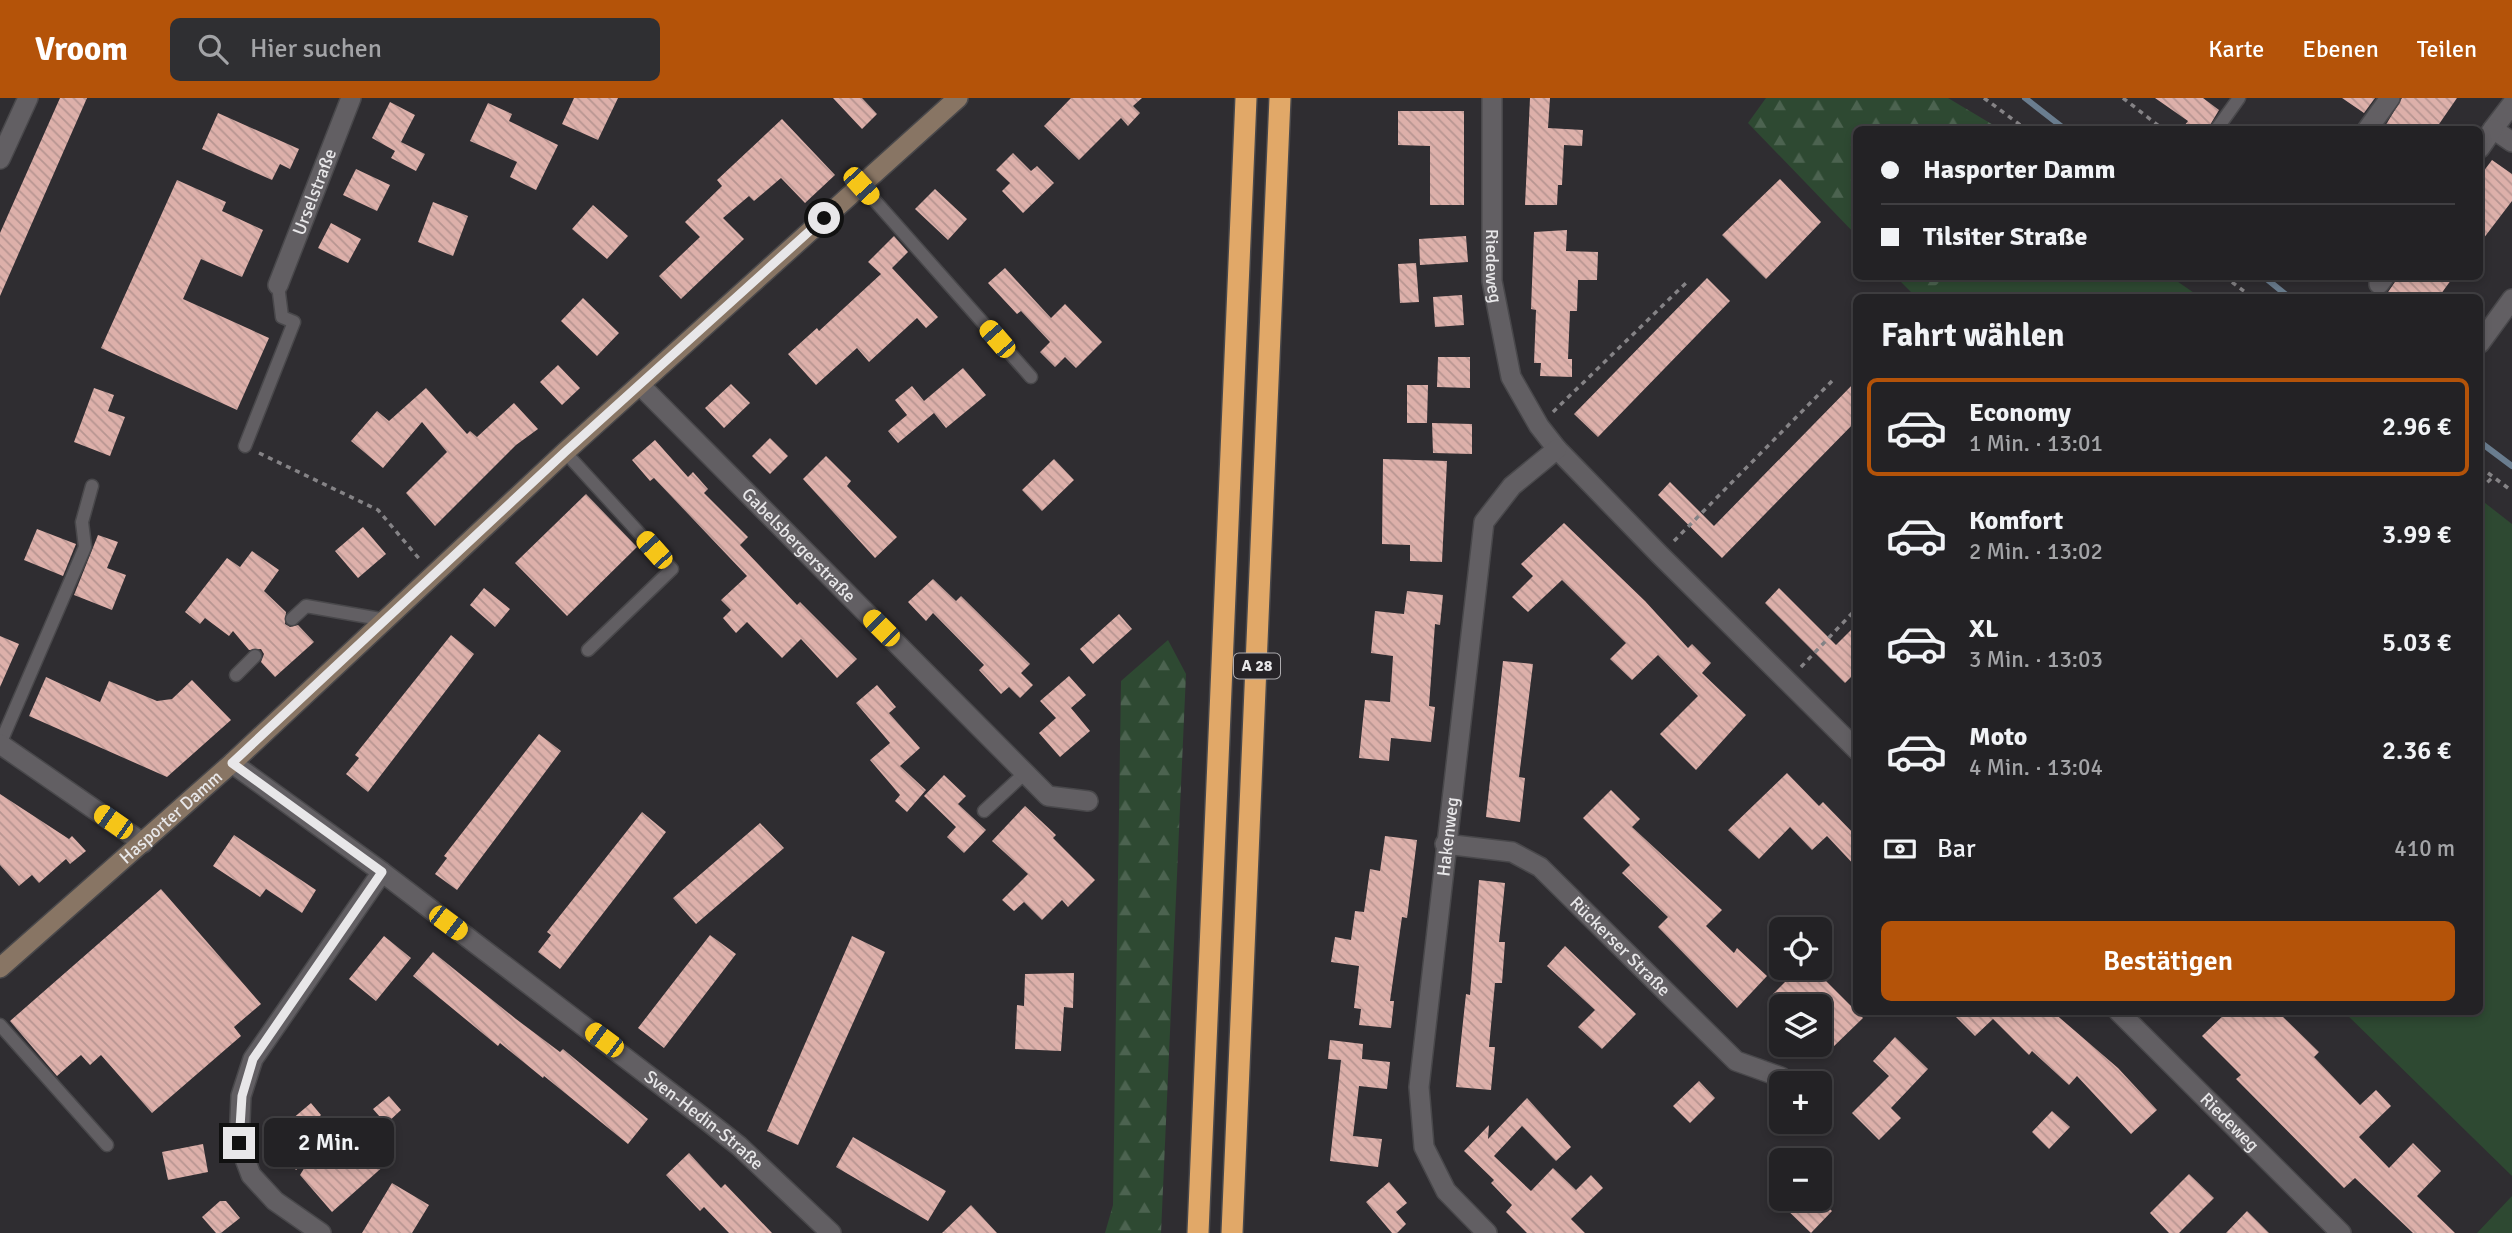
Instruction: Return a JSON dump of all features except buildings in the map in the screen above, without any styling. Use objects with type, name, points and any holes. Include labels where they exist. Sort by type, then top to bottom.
[{"type":"highway","name":"A 28","points":[[1198,1233],[1247,98]]},
{"type":"highway","name":"A 28","points":[[1232,1233],[1280,98]]},
{"type":"main road","name":"Hasporter Damm","points":[[0,968],[144,843],[565,452],[958,98]]},
{"type":"street","points":[[0,159],[28,98]]},
{"type":"street","name":"Urselstraße","points":[[278,285],[351,98]]},
{"type":"street","name":"Riedeweg","points":[[1492,98],[1492,281],[1511,377],[1539,426],[1556,449],[1853,746]]},
{"type":"street","points":[[2370,126],[2390,98]]},
{"type":"street","points":[[2483,144],[2512,104]]},
{"type":"street","points":[[2493,129],[2512,142]]},
{"type":"street","points":[[2483,339],[2512,299]]},
{"type":"street","name":"Gabelsbergerstraße","points":[[641,386],[1048,796],[1088,801]]},
{"type":"street","name":"Hakenweg","points":[[1487,1233],[1446,1191],[1424,1147],[1419,1087],[1484,522],[1512,486],[1556,449]]},
{"type":"street","points":[[0,744],[144,843]]},
{"type":"street","name":"Sven-Hedin-Straße","points":[[232,763],[382,872],[740,1146],[831,1233]]},
{"type":"street","name":"Rückerser Straße","points":[[1445,844],[1512,852],[1540,867],[1735,1061],[1769,1073]]},
{"type":"street","points":[[321,1233],[275,1201],[251,1175],[239,1143],[242,1096],[253,1059],[382,872]]},
{"type":"street","name":"Riedeweg","points":[[2122,1015],[2341,1233]]},
{"type":"lane","points":[[2219,126],[2239,98]]},
{"type":"lane","points":[[861,186],[1031,377]]},
{"type":"lane","points":[[245,446],[293,322],[282,317],[278,285]]},
{"type":"lane","points":[[565,452],[672,569],[588,650]]},
{"type":"lane","points":[[0,744],[85,547],[82,522],[92,485]]},
{"type":"lane","points":[[292,619],[306,606],[386,620]]},
{"type":"lane","points":[[236,676],[255,656]]},
{"type":"lane","points":[[984,811],[1025,773]]},
{"type":"lane","points":[[0,1025],[107,1144]]},
{"type":"path","points":[[1984,98],[2022,126]]},
{"type":"path","points":[[2123,98],[2159,126]]},
{"type":"path","points":[[1539,426],[1689,280]]},
{"type":"path","points":[[2229,280],[2248,294]]},
{"type":"path","points":[[1660,555],[1832,381]]},
{"type":"path","points":[[245,446],[378,510],[433,575]]},
{"type":"path","points":[[2483,469],[2512,491]]},
{"type":"path","points":[[2483,486],[2493,477]]},
{"type":"path","points":[[1787,681],[1853,612]]},
{"type":"green space","points":[[1766,98],[1948,98],[1995,126],[1853,126],[1853,232],[1748,123]]},
{"type":"green space","points":[[1899,280],[1942,280],[1926,294],[1913,294]]},
{"type":"green space","points":[[1941,280],[2175,280],[2196,294],[1925,294]]},
{"type":"green space","points":[[2483,501],[2512,524],[2512,1176],[2347,1015],[2483,1015]]},
{"type":"green space","points":[[1168,640],[1186,674],[1161,1233],[1105,1233],[1113,1205],[1121,681]]},
{"type":"green space","points":[[2512,1196],[2512,1233],[2477,1233]]},
{"type":"waterway","points":[[2025,98],[2061,126]]},
{"type":"waterway","points":[[2268,280],[2285,294]]},
{"type":"waterway","points":[[2483,444],[2512,466]]},
{"type":"route","points":[[239,1143],[238,1121],[242,1096],[253,1059],[382,872],[232,763],[565,452],[824,218]]}]
